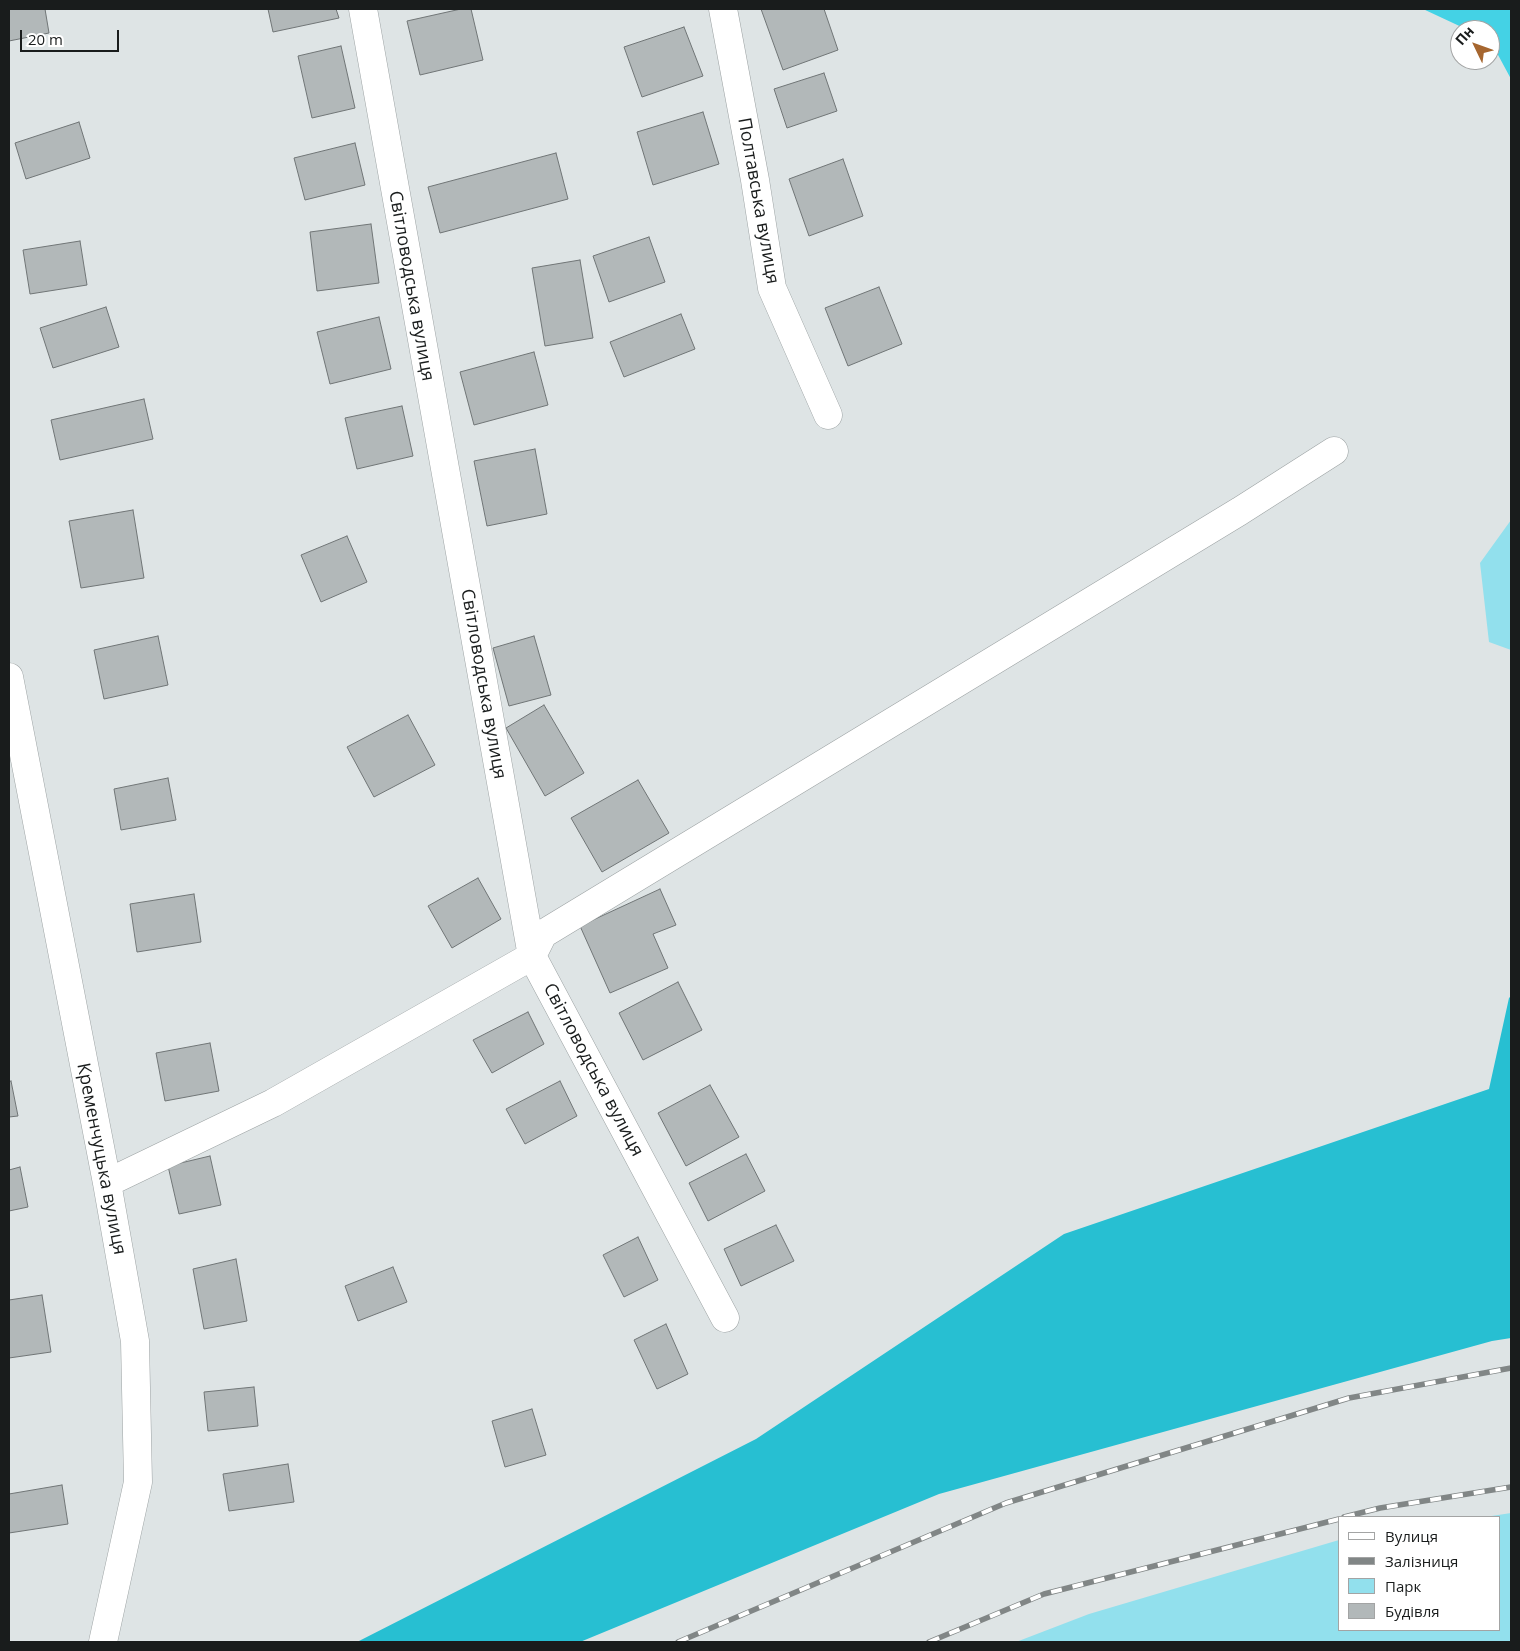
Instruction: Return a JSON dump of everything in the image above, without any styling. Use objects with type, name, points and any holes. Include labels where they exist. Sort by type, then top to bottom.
[{"type":"street","name":"Світловодська вулиця","points":[[363,9],[532,956],[725,1318]]},
{"type":"street","name":"Полтавська вулиця","points":[[723,9],[755,180],[772,288],[828,414]]},
{"type":"street","points":[[107,1183],[274,1103],[532,956],[543,934],[1231,516],[1334,451]]},
{"type":"street","name":"Кременчуцька вулиця","points":[[9,677],[107,1183],[135,1341],[138,1482],[103,1642]]},
{"type":"green space","points":[[1511,520],[1511,650],[1489,642],[1480,563]]},
{"type":"green space","points":[[1511,1513],[1511,1642],[1016,1642],[1089,1614],[1338,1540],[1338,1631],[1500,1631],[1500,1516],[1492,1516]]},
{"type":"shaded area","points":[[1423,9],[1511,9],[1511,79],[1500,59],[1500,20],[1450,20],[1450,22]]},
{"type":"shaded area","points":[[1511,996],[1511,1338],[1492,1341],[939,1494],[580,1642],[357,1642],[756,1439],[1064,1234],[1489,1089]]},
{"type":"building","points":[[9,9],[45,9],[49,33],[9,41]]},
{"type":"building","points":[[268,9],[336,9],[339,18],[273,32]]},
{"type":"building","points":[[461,9],[471,9],[483,60],[420,75],[407,21]]},
{"type":"building","points":[[761,9],[824,9],[838,50],[783,70]]},
{"type":"building","points":[[684,27],[703,76],[642,97],[624,47]]},
{"type":"building","points":[[341,46],[355,108],[312,118],[298,56]]},
{"type":"building","points":[[824,73],[837,111],[787,128],[774,89]]},
{"type":"building","points":[[703,112],[719,164],[653,185],[637,132]]},
{"type":"building","points":[[79,122],[90,158],[26,179],[15,143]]},
{"type":"building","points":[[355,143],[365,185],[305,200],[294,158]]},
{"type":"building","points":[[556,153],[568,199],[440,233],[428,187]]},
{"type":"building","points":[[843,159],[863,216],[809,236],[789,179]]},
{"type":"building","points":[[371,224],[379,283],[317,291],[310,232]]},
{"type":"building","points":[[649,237],[665,282],[609,302],[593,256]]},
{"type":"building","points":[[80,241],[87,285],[30,294],[23,250]]},
{"type":"building","points":[[580,260],[593,338],[545,346],[532,268]]},
{"type":"building","points":[[879,287],[902,344],[848,366],[825,308]]},
{"type":"building","points":[[106,307],[119,347],[53,368],[40,328]]},
{"type":"building","points":[[681,314],[695,349],[624,377],[610,342]]},
{"type":"building","points":[[379,317],[391,369],[330,384],[317,332]]},
{"type":"building","points":[[534,352],[548,405],[474,425],[460,372]]},
{"type":"building","points":[[144,399],[153,439],[60,460],[51,420]]},
{"type":"building","points":[[402,406],[413,456],[357,469],[345,418]]},
{"type":"building","points":[[535,449],[547,514],[487,526],[474,461]]},
{"type":"building","points":[[133,510],[144,578],[81,588],[69,521]]},
{"type":"building","points":[[347,536],[367,582],[321,602],[301,555]]},
{"type":"building","points":[[158,636],[168,685],[104,699],[94,650]]},
{"type":"building","points":[[534,636],[551,695],[509,706],[493,648]]},
{"type":"building","points":[[544,705],[584,773],[545,796],[506,728]]},
{"type":"building","points":[[408,715],[435,765],[374,797],[347,747]]},
{"type":"building","points":[[168,778],[176,820],[121,830],[114,789]]},
{"type":"building","points":[[638,780],[669,833],[602,872],[571,818]]},
{"type":"building","points":[[478,878],[501,919],[452,948],[428,906]]},
{"type":"building","points":[[660,889],[676,925],[653,934],[668,968],[610,993],[580,926]]},
{"type":"building","points":[[194,894],[201,942],[137,952],[130,904]]},
{"type":"building","points":[[678,982],[702,1030],[643,1060],[619,1013]]},
{"type":"building","points":[[528,1012],[544,1044],[492,1073],[473,1040]]},
{"type":"building","points":[[210,1043],[219,1091],[165,1101],[156,1053]]},
{"type":"building","points":[[11,1081],[18,1116],[9,1117],[9,1082]]},
{"type":"building","points":[[560,1081],[577,1116],[525,1144],[506,1109]]},
{"type":"building","points":[[710,1085],[739,1137],[686,1166],[658,1113]]},
{"type":"building","points":[[746,1154],[765,1191],[708,1221],[689,1183]]},
{"type":"building","points":[[210,1156],[221,1205],[179,1214],[168,1166]]},
{"type":"building","points":[[20,1167],[28,1207],[9,1211],[9,1170]]},
{"type":"building","points":[[776,1225],[794,1261],[741,1286],[724,1249]]},
{"type":"building","points":[[638,1237],[658,1280],[624,1297],[603,1255]]},
{"type":"building","points":[[236,1259],[247,1321],[204,1329],[193,1269]]},
{"type":"building","points":[[393,1267],[407,1302],[358,1321],[345,1286]]},
{"type":"building","points":[[42,1295],[51,1352],[9,1358],[9,1300]]},
{"type":"building","points":[[666,1324],[688,1374],[657,1389],[634,1340]]},
{"type":"building","points":[[254,1387],[258,1426],[208,1431],[204,1392]]},
{"type":"building","points":[[532,1409],[546,1455],[505,1467],[492,1421]]},
{"type":"building","points":[[288,1464],[294,1502],[229,1511],[223,1474]]},
{"type":"building","points":[[62,1485],[68,1524],[9,1533],[9,1494]]},
{"type":"railway","points":[[678,1642],[1006,1503],[1349,1398],[1511,1368]]},
{"type":"railway","points":[[1348,1516],[1380,1508],[1511,1487]]},
{"type":"railway","points":[[929,1642],[1044,1594],[1338,1519]]}]
